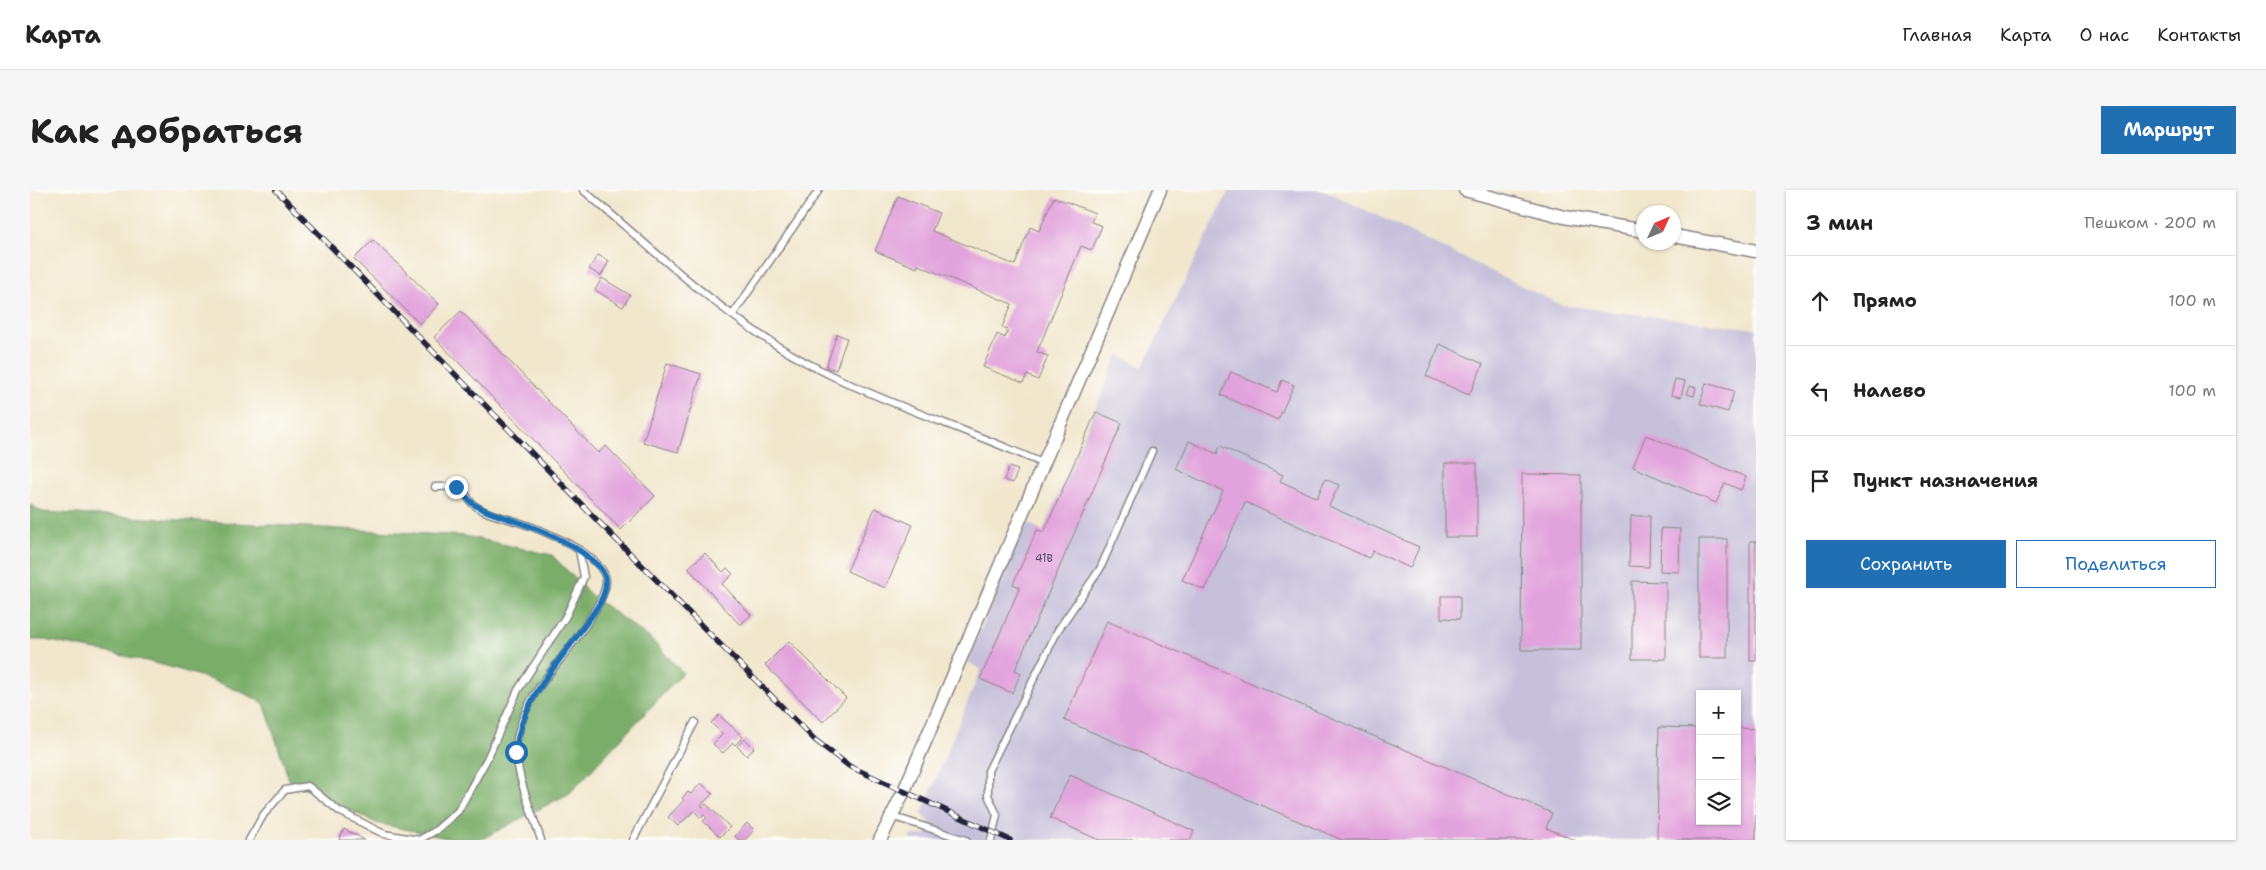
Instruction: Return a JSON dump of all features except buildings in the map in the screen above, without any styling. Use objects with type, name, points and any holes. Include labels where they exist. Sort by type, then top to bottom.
[{"type":"street","points":[[880,840],[904,791],[1045,464],[1160,190]]},
{"type":"street","points":[[1465,190],[1564,217],[1636,230]]},
{"type":"street","points":[[1681,237],[1756,251]]},
{"type":"lane","points":[[583,190],[733,314],[765,338],[830,375],[1045,464]]},
{"type":"lane","points":[[733,314],[819,190]]},
{"type":"lane","points":[[991,840],[997,815],[988,795],[988,771],[1058,630],[1100,569],[1152,451]]},
{"type":"lane","points":[[436,487],[456,487],[464,492],[472,504],[570,544],[603,572],[606,582],[603,594],[594,611],[539,688],[526,712],[518,735],[516,752],[521,776],[541,840]]},
{"type":"lane","points":[[249,840],[264,814],[286,790],[308,786],[339,811],[384,834],[419,840],[435,830],[458,811],[487,759],[518,690],[566,616],[584,577],[579,550]]},
{"type":"lane","points":[[632,840],[695,722]]},
{"type":"lane","points":[[891,816],[966,840]]},
{"type":"shaded area","points":[[1229,190],[1324,190],[1561,305],[1756,329],[1756,840],[910,840],[912,835],[925,835],[930,823],[922,814],[981,669],[967,662],[1026,522],[1043,531],[1118,355],[1143,367]]},
{"type":"green space","points":[[30,504],[42,512],[465,536],[552,555],[593,597],[651,639],[683,673],[570,793],[480,840],[456,840],[376,823],[289,780],[264,703],[211,680],[184,671],[101,651],[45,640],[30,640]]},
{"type":"railway","points":[[276,190],[589,512],[815,740],[849,766],[1010,840]]},
{"type":"route","points":[[456,487],[464,492],[472,504],[488,512],[522,523],[570,544],[592,560],[603,572],[606,582],[603,594],[594,611],[539,688],[526,712],[518,735],[516,752]]}]
